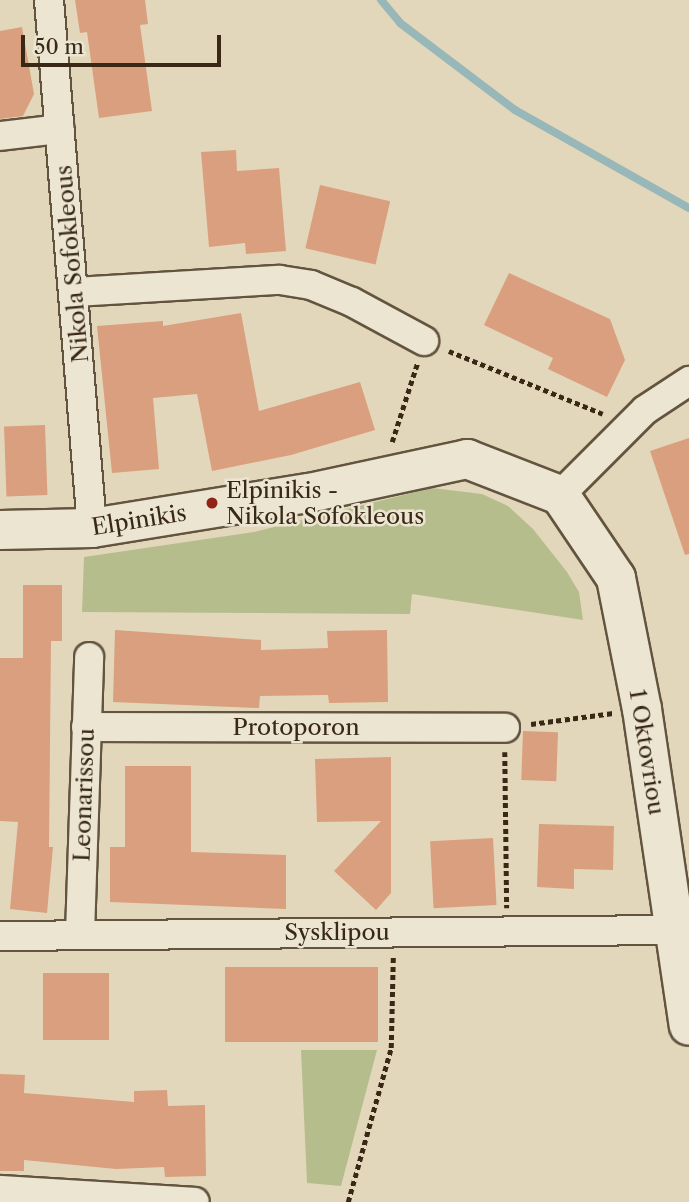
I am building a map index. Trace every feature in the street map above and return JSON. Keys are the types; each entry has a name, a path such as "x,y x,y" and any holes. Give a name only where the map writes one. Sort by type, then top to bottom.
{"street":[{"name":"Nikola Sofokleous","path":"49,0 75,292 92,528"},
{"path":"0,136 60,129"},
{"path":"75,292 280,280 311,285 352,302 424,341"},
{"path":"560,495 629,426 689,382"},
{"name":"Elpinikis","path":"0,530 92,528 381,478 467,459 560,495"},
{"name":"1 Oktovriou","path":"560,495 616,578 642,709 689,1026"},
{"name":"Leonarissou","path":"80,934 89,657"},
{"name":"Protoporon","path":"86,727 505,727"},
{"name":"Sysklipou","path":"0,936 674,930"},
{"path":"0,1190 195,1202"}],"path":[{"path":"381,478 424,341 629,426"},
{"path":"507,931 505,727 642,709"},
{"path":"348,1202 391,1048 394,932"}],"green space":[{"path":"432,488 482,494 508,506 533,529 567,572 579,592 583,620 412,594 410,614 82,612 84,557 254,532"},
{"path":"301,1050 377,1050 341,1186 307,1183"}],"building":[{"path":"75,0 145,0 148,24 140,25 152,111 99,118 87,32 80,33"},
{"path":"22,27 34,94 23,116 0,119 0,31"},
{"path":"236,150 237,171 279,168 286,251 246,254 245,243 209,247 201,152"},
{"path":"320,185 390,201 376,265 305,248"},
{"path":"509,273 610,319 625,360 607,397 548,369 553,358 484,325"},
{"path":"241,313 259,411 360,382 375,430 291,455 212,471 197,394 153,398 159,469 112,473 97,326 163,321 163,326"},
{"path":"45,425 47,495 6,496 4,426"},
{"path":"689,438 689,554 685,555 650,451"},
{"path":"23,585 62,585 62,641 51,641 49,847 53,847 47,913 10,909 18,822 0,821 0,658 23,658"},
{"path":"115,630 261,640 261,650 328,648 327,631 387,630 388,702 329,703 328,695 260,696 259,708 113,702"},
{"path":"523,731 558,732 556,781 521,780"},
{"path":"391,757 391,893 376,910 334,871 381,821 317,822 315,759"},
{"path":"125,766 191,766 191,852 286,855 286,909 110,902 110,847 125,847"},
{"path":"539,824 614,826 613,870 574,869 574,889 537,887"},
{"path":"493,838 497,905 434,908 430,841"},
{"path":"225,967 378,967 378,1042 225,1042"},
{"path":"43,973 109,973 109,1040 43,1040"},
{"path":"0,1074 25,1075 24,1093 134,1102 134,1091 167,1090 168,1106 205,1105 206,1176 165,1177 164,1167 116,1169 24,1160 24,1171 0,1171"}],"waterway":[{"path":"381,0 400,23 515,110 689,208"}],"place":[{"name":"Elpinikis - Nikola Sofokleous","path":"212,503"}]}
